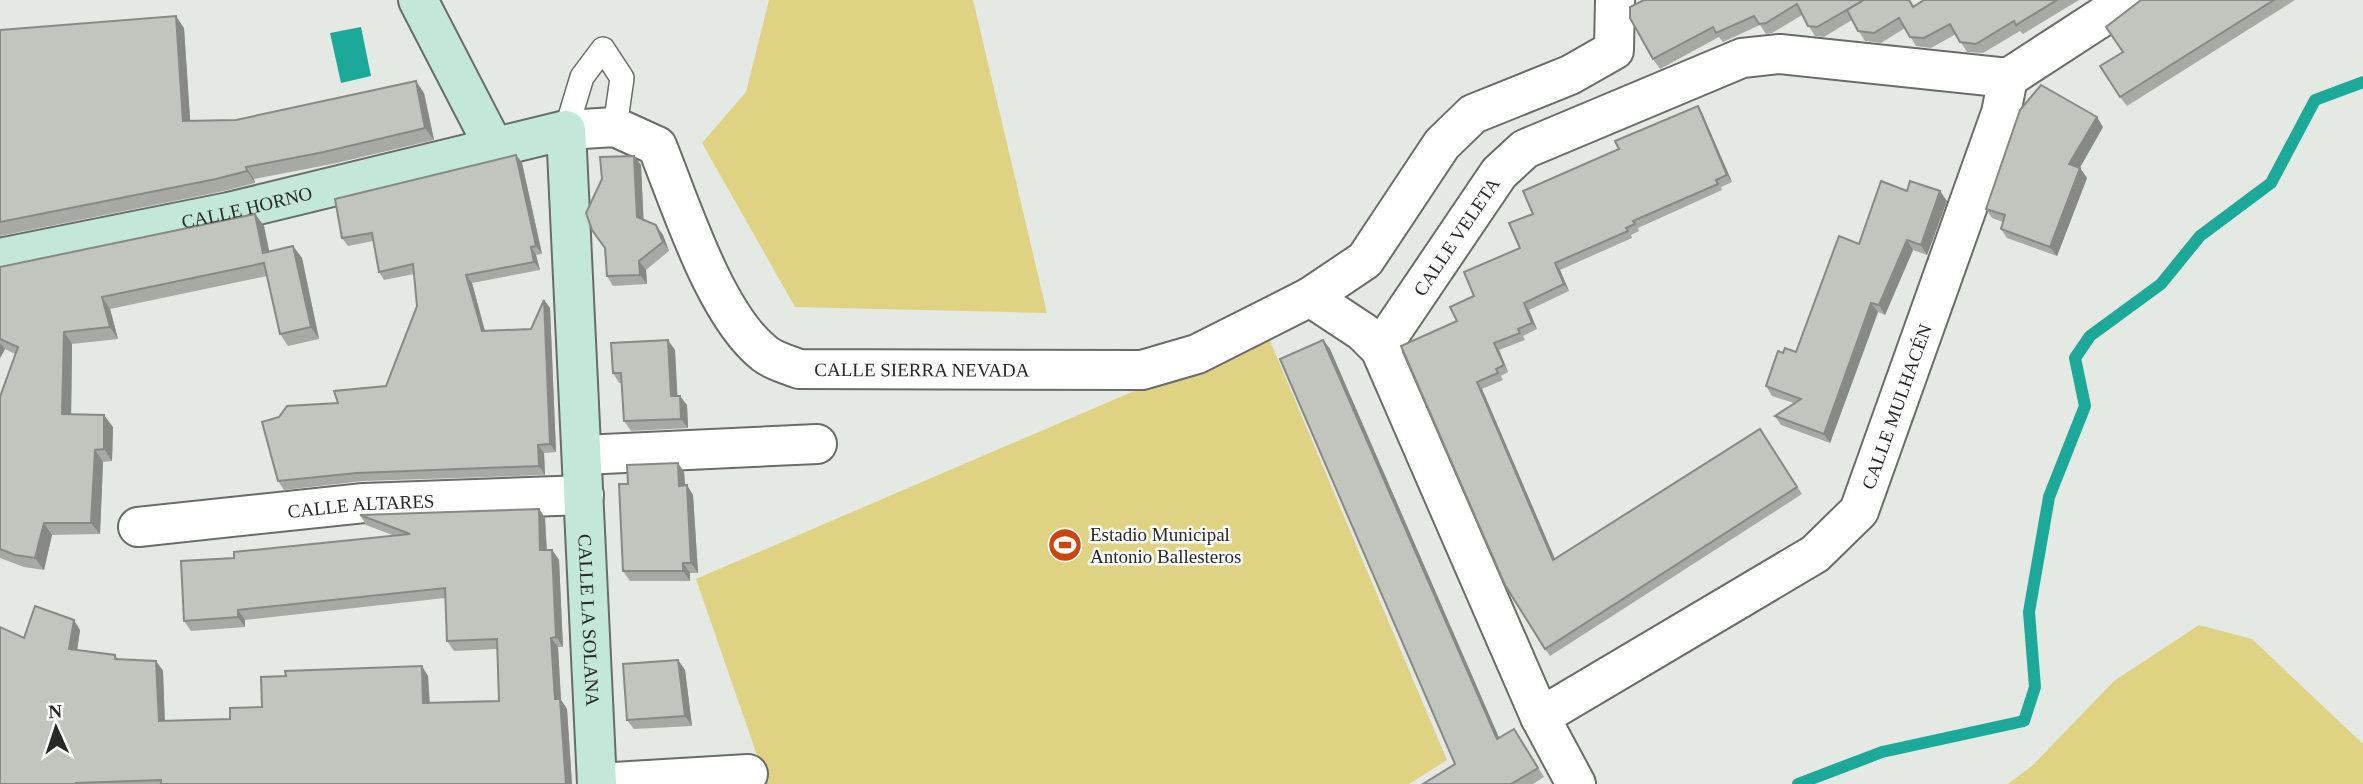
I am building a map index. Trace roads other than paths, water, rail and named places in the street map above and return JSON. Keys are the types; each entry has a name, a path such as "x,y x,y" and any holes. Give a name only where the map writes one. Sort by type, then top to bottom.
{"street":[{"path":"418,0 493,145"},
{"name":"CALLE SIERRA NEVADA","path":"566,130 615,127 657,146 704,260 733,318 765,355 799,369 1142,370 1197,354 1310,297 1365,260 1443,144 1473,114 1570,75 1614,50 1615,0"},
{"path":"2008,78 2128,0"},
{"name":"CALLE VELETA","path":"1380,349 1499,173 1525,149 1742,58 1780,54 2008,78"},
{"name":"CALLE MULHACÉN","path":"1540,717 1815,554 1859,511 2001,113 2008,78"},
{"name":"CALLE HORNO","path":"0,258 229,212 493,145 566,130"},
{"name":"CALLE LA SOLANA","path":"566,130 584,495 590,784"},
{"path":"1310,297 1363,332 1380,349 1540,717 1576,784"},
{"path":"582,455 817,444"},
{"name":"CALLE ALTARES","path":"138,527 364,503 584,495"},
{"path":"590,784 748,774"}],"lane":[{"path":"566,130 582,77 603,49 622,78 615,127"}],"water":[{"path":"361,27 371,76 341,83 330,33"}],"waterway":[{"path":"1798,784 1882,752 2024,721 2035,687 2029,612 2049,497 2085,406 2075,358 2090,336 2161,284 2200,236 2271,183 2315,100 2363,82"}],"place":[{"name":"Estadio Municipal Antonio Ballesteros","path":"1065,545"}]}
